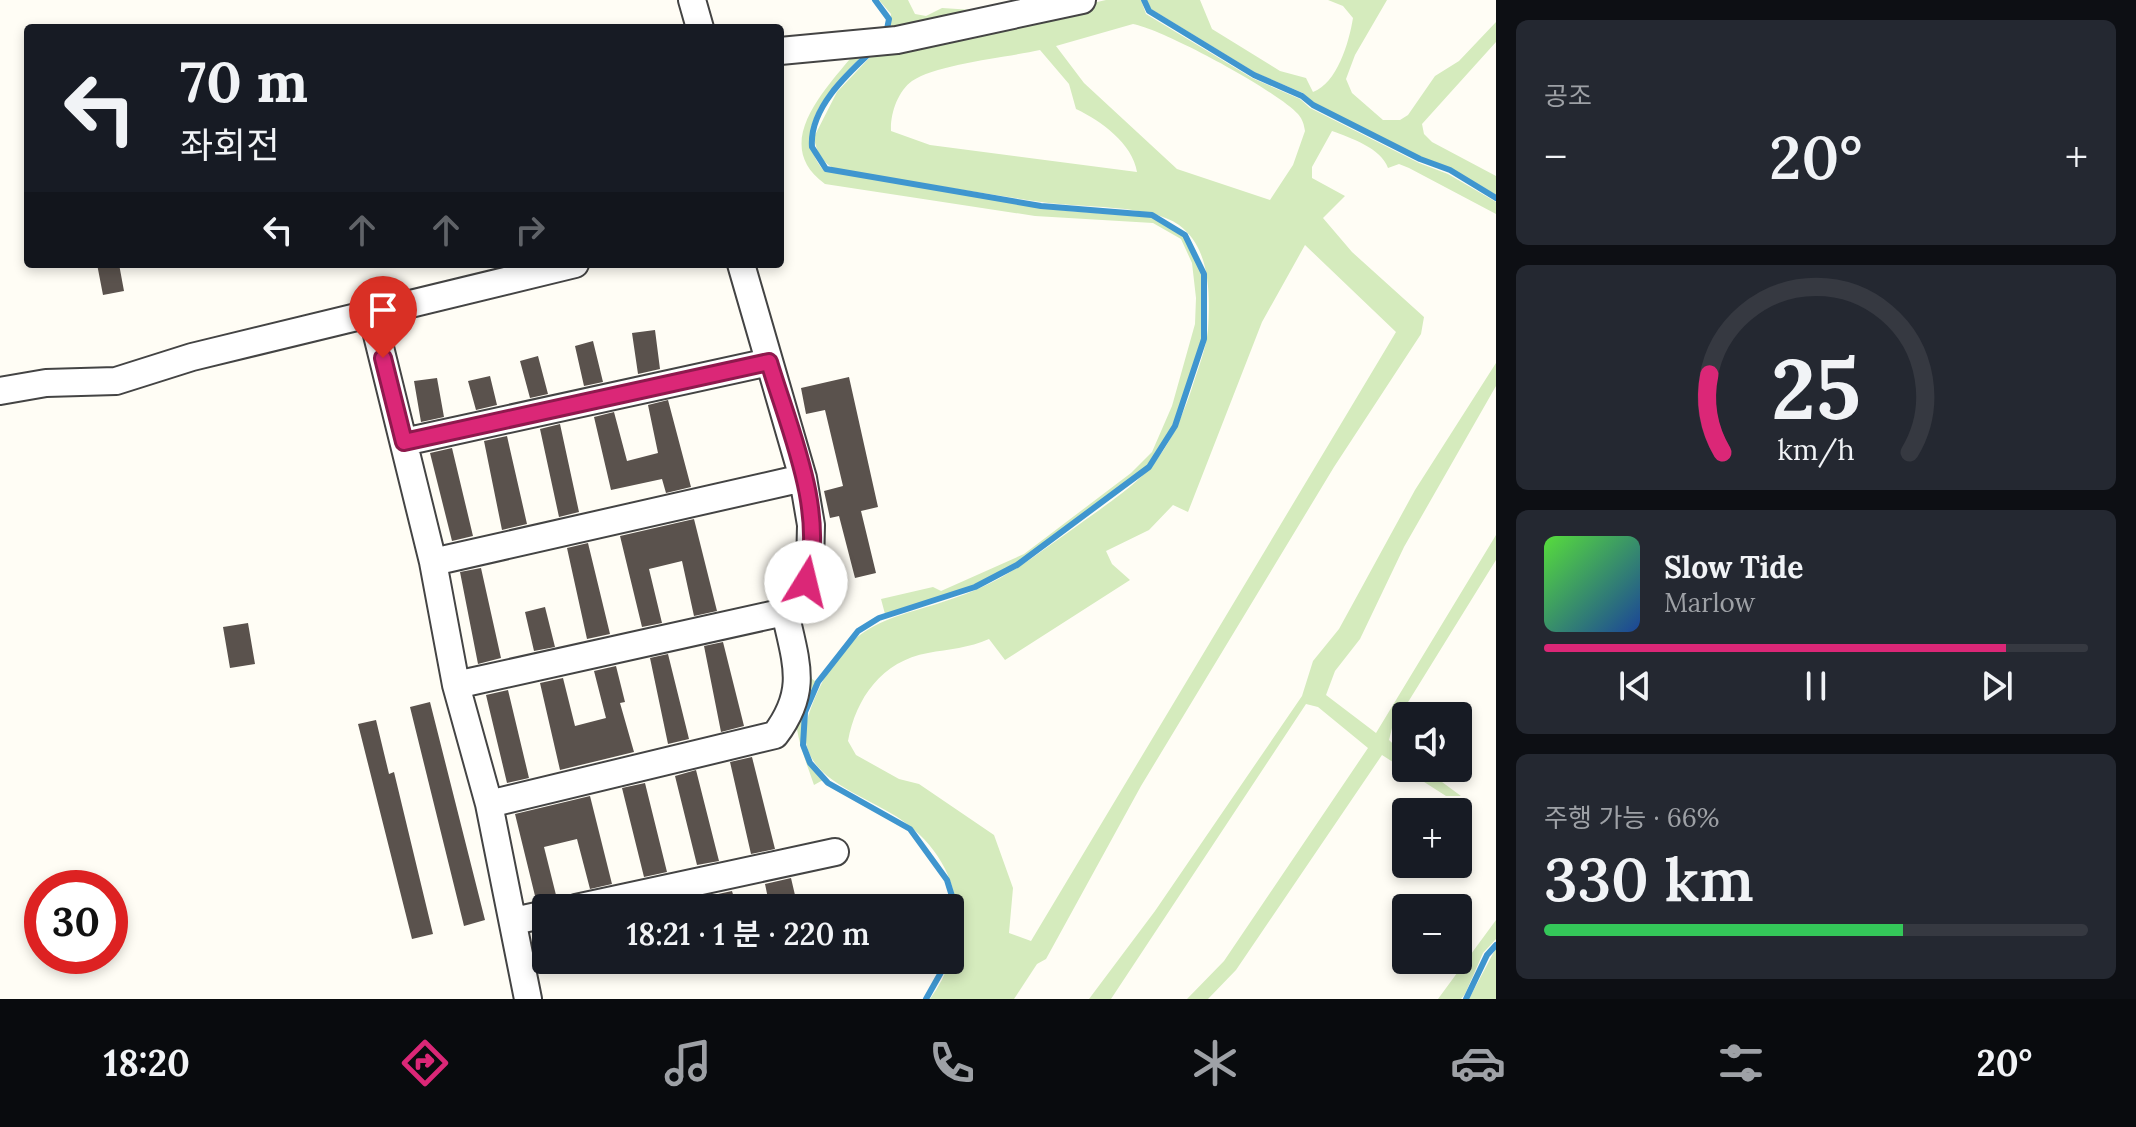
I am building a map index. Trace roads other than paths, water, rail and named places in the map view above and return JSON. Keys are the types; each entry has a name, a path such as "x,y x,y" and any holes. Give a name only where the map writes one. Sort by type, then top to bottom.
{"street":[{"path":"692,0 699,24"},
{"path":"784,51 897,40 1082,0"},
{"path":"0,391 46,383 116,381 192,357 378,315 445,293 557,268"},
{"path":"489,804 775,735 791,711 799,682 787,621 789,611 803,593 813,550 803,478 742,268"},
{"path":"378,315 376,331 433,562 456,685 489,804 528,999"},
{"path":"404,442 769,362"},
{"path":"433,562 803,478"},
{"path":"456,685 789,611"},
{"path":"641,894 835,852"},
{"path":"514,921 532,917"}],"waterway":[{"path":"875,0 889,19 886,34"},
{"path":"1144,0 1149,11 1254,75 1302,96 1313,105 1420,159 1450,170 1496,198"},
{"path":"872,51 831,94 816,119 812,147 826,169 1041,206 1152,215 1185,235 1204,274 1204,339 1175,426 1149,467 1017,565 975,587 879,618 858,631 818,682 805,712 803,745 810,763 828,783 910,829 947,880 951,894"},
{"path":"1466,999 1487,955 1496,945"},
{"path":"926,999 940,974"}]}
